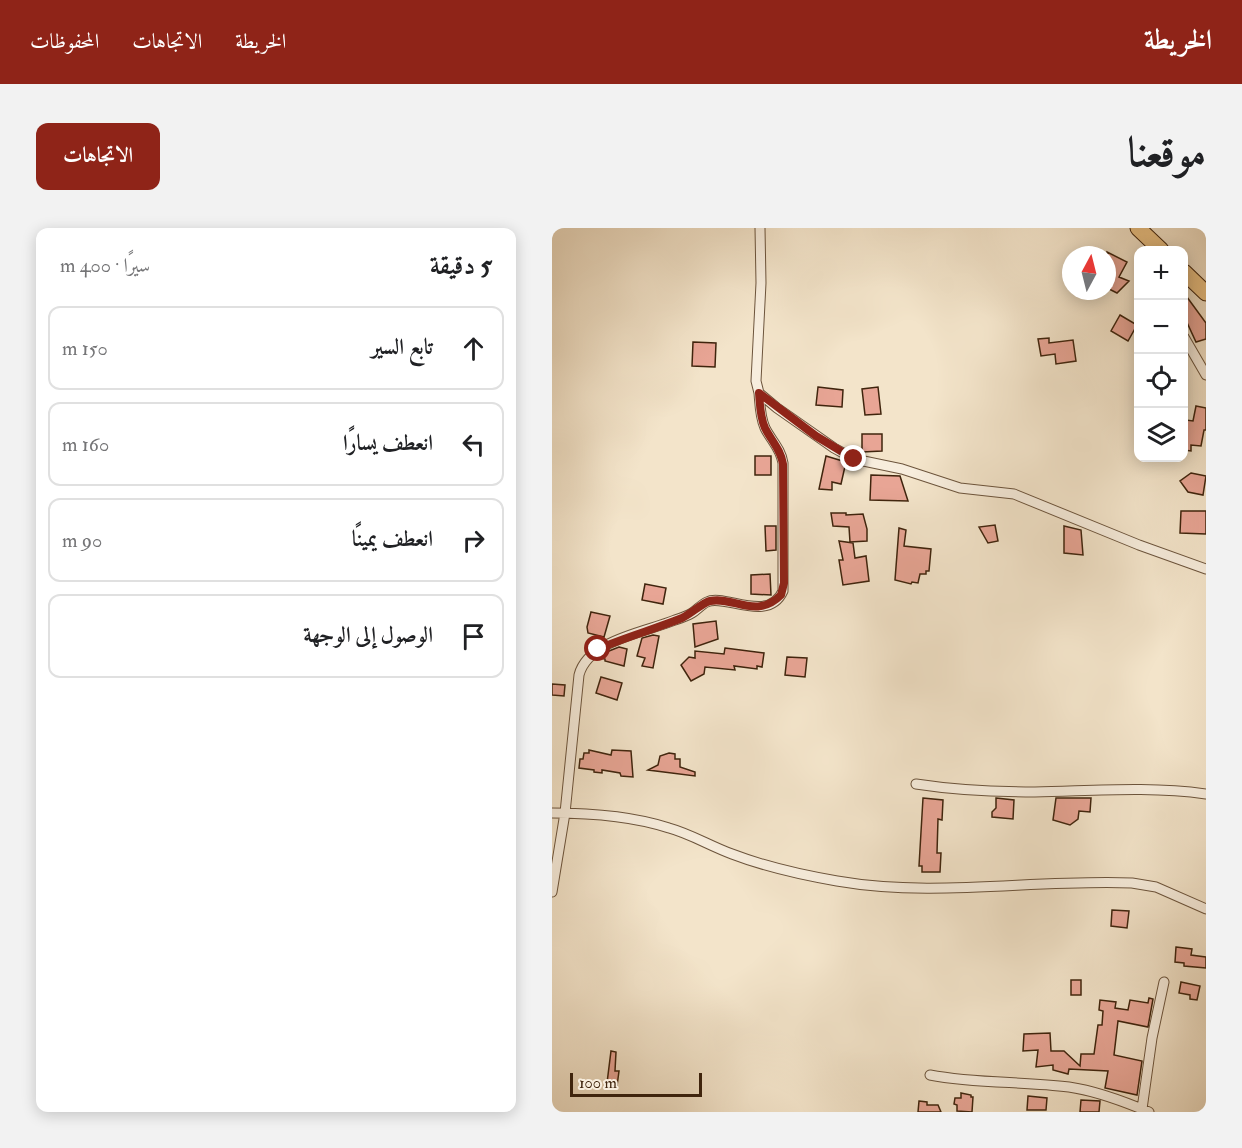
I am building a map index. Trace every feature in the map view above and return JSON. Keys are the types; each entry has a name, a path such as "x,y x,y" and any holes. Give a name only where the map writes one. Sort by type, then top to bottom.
{"main road":[{"path":"1138,228 1157,246"},
{"path":"1188,278 1206,293"}],"street":[{"path":"552,892 565,813 579,675 583,665 593,654 608,645 693,613 707,602 765,606 781,595 784,583 783,464 780,452 764,427 755,374 761,284 760,228"},
{"path":"1188,344 1206,375"},
{"path":"759,393 816,436 854,459 902,469 960,488 1014,494 1139,545 1206,569"},
{"path":"915,784 999,791 1140,789 1206,794"},
{"path":"552,813 631,819 666,827 747,859 837,881 883,887 930,889 1132,883 1156,887 1206,909"},
{"path":"930,1075 962,1081 1071,1087 1145,1110 1149,1057 1164,982"}],"building":[{"path":"1116,256 1127,262 1119,277 1129,281 1117,293"},
{"path":"1188,298 1206,323 1206,339 1196,342 1188,325"},
{"path":"1120,315 1134,323 1134,330 1128,341 1111,331"},
{"path":"1049,338 1049,343 1073,340 1076,361 1056,364 1055,354 1041,356 1038,339"},
{"path":"693,342 716,343 715,367 692,366"},
{"path":"818,387 843,390 842,407 816,405"},
{"path":"878,387 881,414 865,415 862,389"},
{"path":"1196,406 1206,408 1206,430 1204,430 1201,446 1191,445 1191,451 1188,451 1188,420 1193,421"},
{"path":"862,434 882,434 882,451 862,452"},
{"path":"755,456 771,456 771,475 755,475"},
{"path":"826,456 846,462 841,484 832,482 832,490 819,489"},
{"path":"1191,473 1206,476 1203,495 1188,492 1180,481"},
{"path":"871,475 900,476 908,501 870,500"},
{"path":"1181,511 1206,511 1206,534 1180,533"},
{"path":"831,513 863,514 867,541 850,542 849,527 833,526"},
{"path":"995,525 998,541 988,543 979,527"},
{"path":"765,526 776,526 776,550 766,551"},
{"path":"1064,526 1081,530 1083,555 1064,553"},
{"path":"899,528 906,530 904,546 931,549 929,571 926,571 926,574 920,574 918,583 912,582 911,584 895,580"},
{"path":"839,541 853,543 855,558 866,556 869,581 843,585 839,560 843,560"},
{"path":"770,574 771,595 751,594 751,575"},
{"path":"645,584 666,588 663,604 642,600"},
{"path":"591,612 610,616 604,637 588,633 587,627"},
{"path":"716,621 718,639 695,647 693,624"},
{"path":"659,636 653,668 642,666 645,658 637,656 642,638"},
{"path":"619,647 627,649 624,666 601,658 609,651"},
{"path":"725,648 764,653 762,667 757,666 757,669 734,666 735,670 705,667 704,674 691,681 681,665 689,657 695,658 695,651 724,654"},
{"path":"787,657 807,658 805,677 785,675"},
{"path":"601,677 622,683 617,700 596,693"},
{"path":"552,684 565,685 564,696 552,695"},
{"path":"589,750 611,755 612,750 631,751 633,777 602,770 602,773 579,768 580,759 583,759 584,753 589,753"},
{"path":"675,754 675,759 680,759 680,767 695,772 695,776 648,770 658,765 660,756"},
{"path":"923,798 943,800 942,820 938,819 937,853 941,853 940,872 922,872 922,866 919,866"},
{"path":"996,798 1014,800 1013,819 992,817 992,812 996,808"},
{"path":"1056,798 1091,798 1090,812 1079,811 1078,819 1070,825 1053,820"},
{"path":"1112,910 1129,911 1127,928 1111,926"},
{"path":"1176,947 1192,949 1191,955 1206,957 1206,968 1184,966 1184,963 1175,962"},
{"path":"1071,980 1081,980 1081,995 1071,995"},
{"path":"1181,982 1200,986 1197,1000 1190,999 1190,995 1179,993"},
{"path":"1149,998 1153,999 1148,1027 1118,1021 1114,1055 1142,1061 1137,1095 1105,1088 1108,1071 1069,1069 1068,1074 1053,1070 1053,1065 1036,1067 1038,1050 1023,1051 1024,1034 1050,1033 1051,1051 1064,1051 1080,1066 1081,1054 1094,1054 1098,1025 1102,1025 1103,1011 1099,1010 1100,1000 1116,1002 1115,1008 1128,1010 1130,1000 1148,1003"},
{"path":"611,1051 616,1052 615,1071 619,1071 617,1086 607,1083"},
{"path":"961,1093 973,1097 972,1112 957,1111 957,1105 954,1104 955,1098 961,1098"},
{"path":"1028,1096 1047,1098 1046,1110 1027,1110"},
{"path":"1081,1100 1100,1101 1099,1112 1080,1112"},
{"path":"919,1101 927,1102 927,1105 938,1105 941,1112 918,1112"}],"route":[{"path":"598,649 675,621 693,613 707,602 765,606 781,595 784,583 783,464 780,452 764,427 759,393 816,436 854,459"}]}
